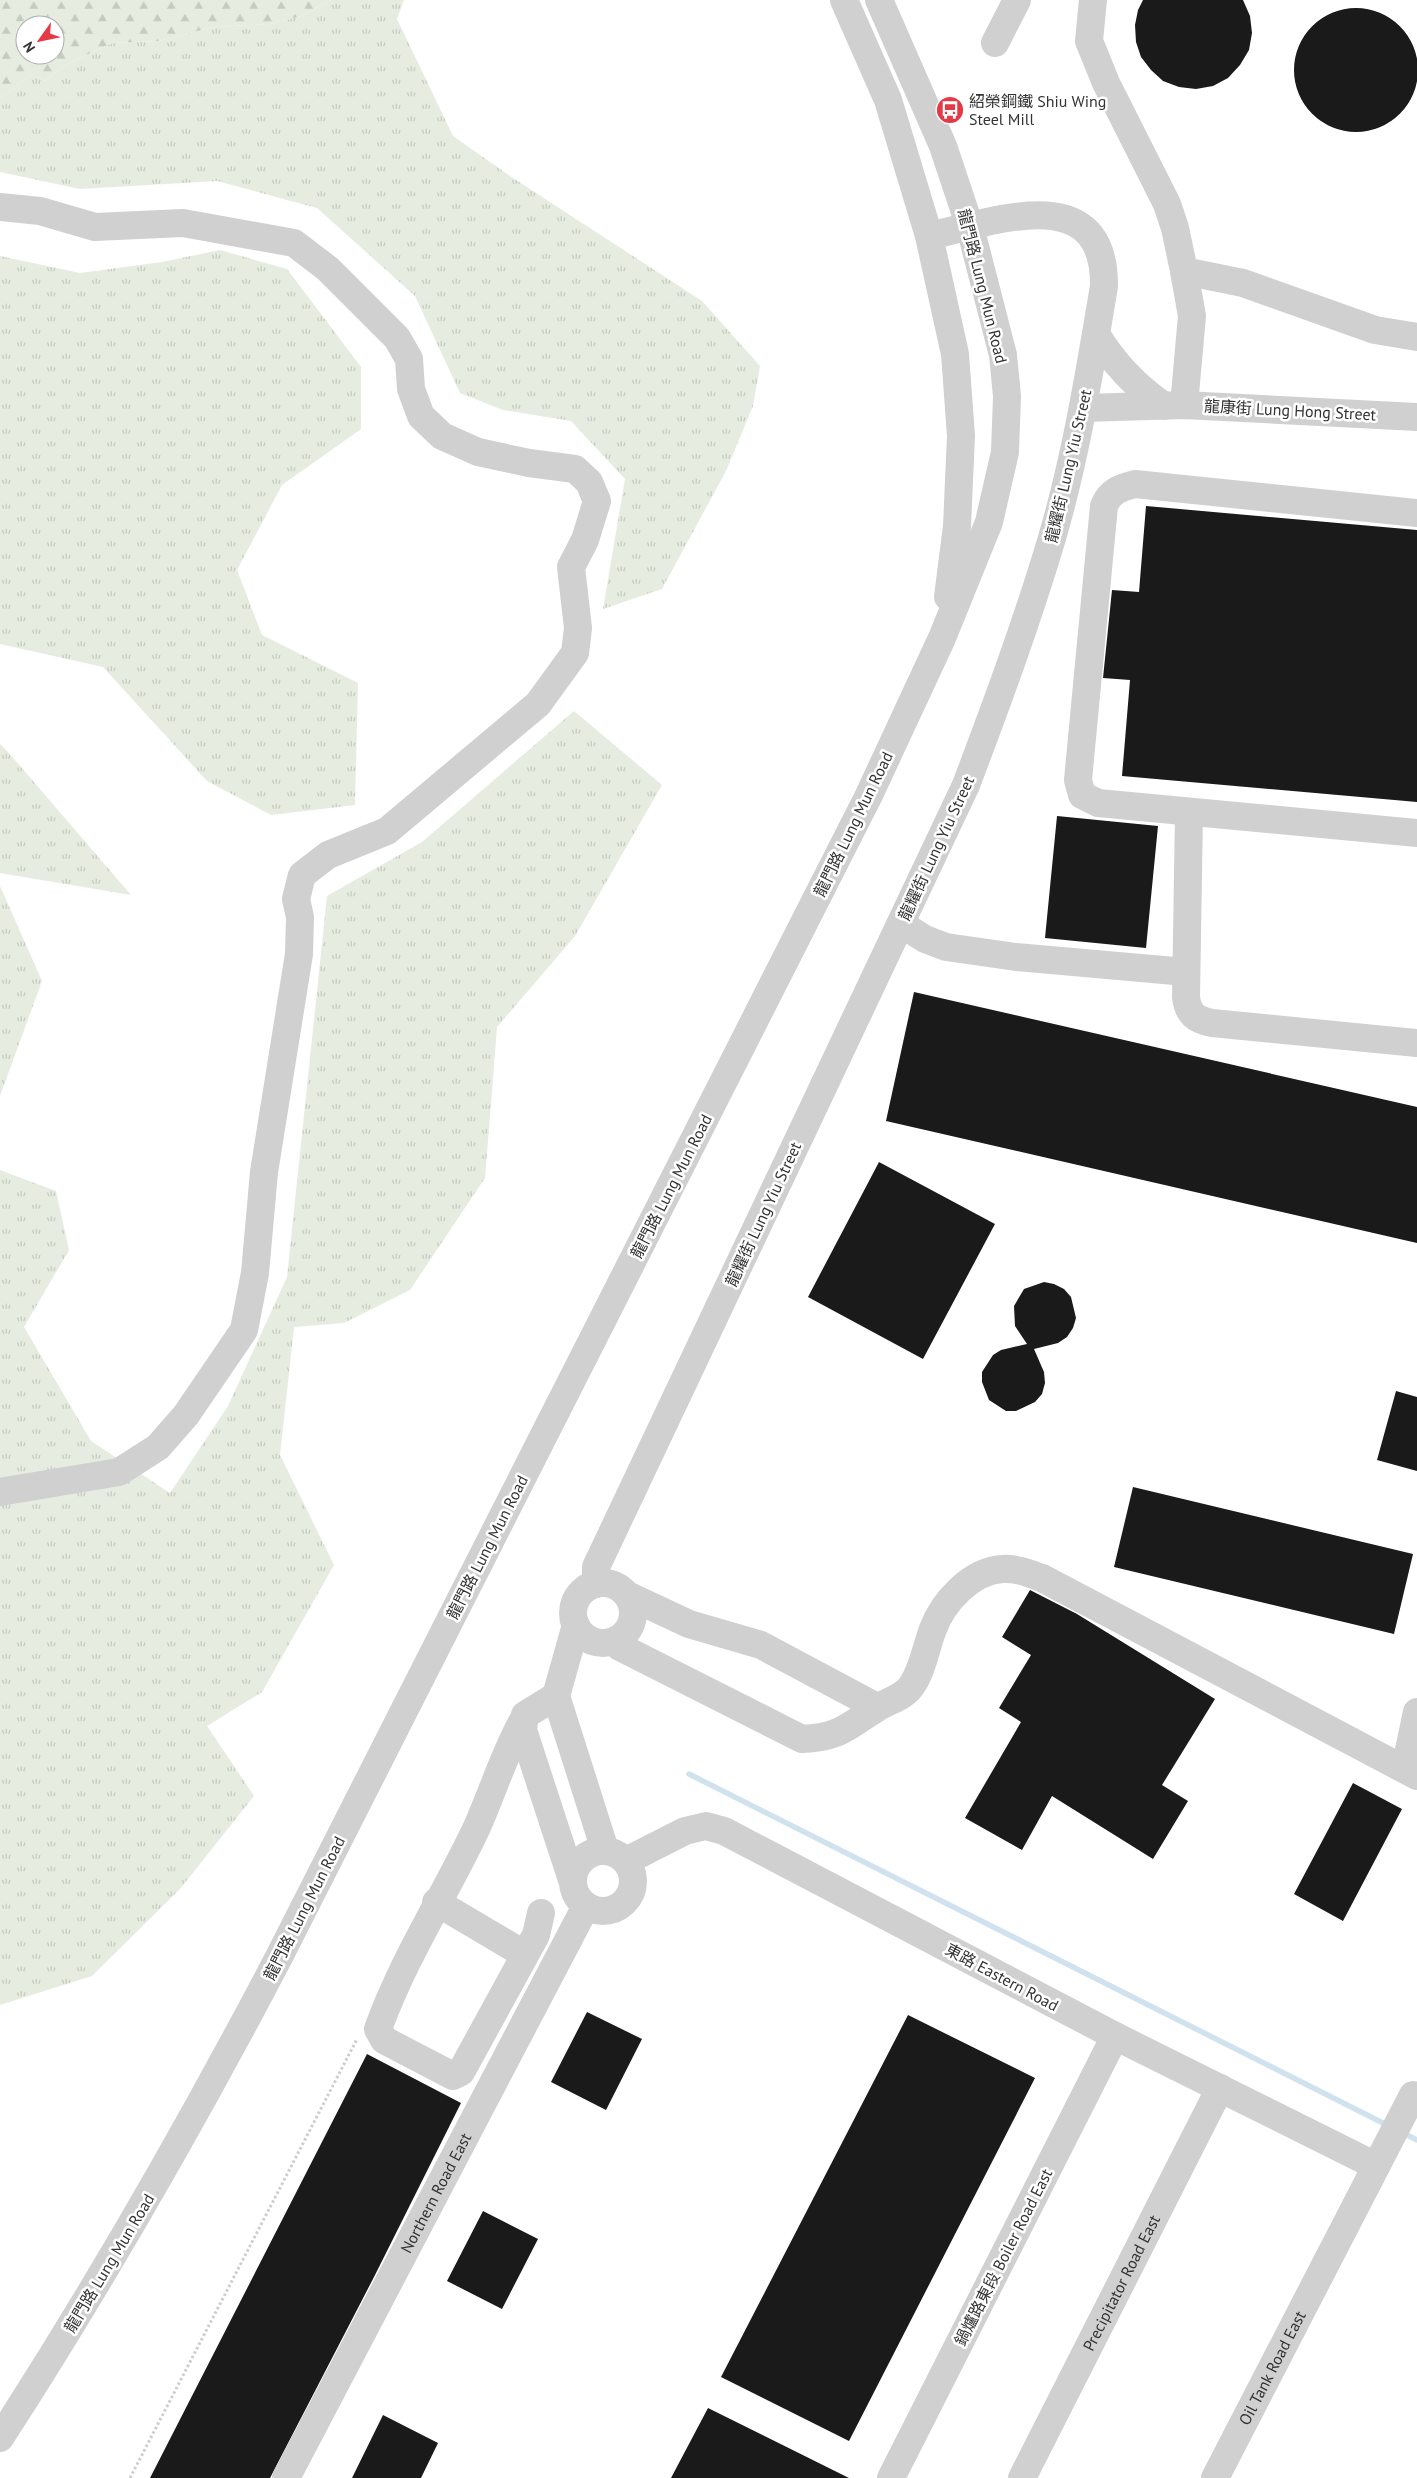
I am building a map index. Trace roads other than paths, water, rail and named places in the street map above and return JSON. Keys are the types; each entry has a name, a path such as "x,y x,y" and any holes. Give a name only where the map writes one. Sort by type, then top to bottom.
{"street":[{"name":"龍門路 Lung Mun Road","path":"844,0 888,100 929,236 955,354 961,436 958,526 942,638"},
{"name":"龍門路 Lung Mun Road","path":"0,2438 92,2292 143,2206 217,2076 270,1974 869,795 942,638 989,522 1006,452 1007,396 1004,356 970,227 943,146 879,0"},
{"path":"995,43 1017,0"},
{"path":"1093,0 1089,41 1106,83 1167,204 1175,228 1184,272 1192,316 1174,405 1143,392 1109,356 1096,334"},
{"path":"0,207 40,211 95,227 183,223 294,243 328,269 397,338 409,359 411,389 421,416 442,436 478,452 575,469 589,482 597,501 585,540 571,567 578,628 575,653 538,704 387,831 328,855 302,875 296,899 300,917 299,954 264,1172 255,1273 244,1330 186,1415 158,1447 119,1472 0,1492"},
{"name":"龍耀街 Lung Yiu Street","path":"596,1584 596,1567 966,785 1014,662 1053,536 1083,408 1104,286 1104,266 1098,247 1087,231 1070,220 1051,214 1032,214 929,236"},
{"path":"1184,272 1211,275 1243,283 1375,330 1417,338"},
{"name":"龍康街 Lung Hong Street","path":"1083,408 1174,405 1417,417"},
{"path":"1417,513 1135,484 1112,493 1104,506 1078,780 1080,790 1086,798 1098,803 1417,833"},
{"path":"1189,812 1186,972 1187,1007 1193,1016 1200,1021 1417,1043"},
{"path":"901,924 925,939 946,947 1016,957 1186,972"},
{"path":"614,1641 620,1647 802,1739 824,1738 850,1727 877,1707 911,1688 917,1676 933,1627 945,1606 963,1587 984,1574 1000,1569 1020,1570 1042,1578 1411,1772 1417,1712"},
{"path":"627,1595 633,1613 632,1623 627,1632 614,1641 602,1644 583,1636 576,1625 573,1608 577,1599 582,1591 596,1584 610,1584 627,1595 689,1624 761,1645 877,1707"},
{"path":"522,1722 574,1890 586,1906 595,1910 614,1909 628,1898 634,1879 616,1856 556,1696 576,1625"},
{"path":"542,1913 536,1935 461,2072 453,2076 384,2040 378,2028 396,1982 476,1827 505,1754 525,1715 556,1696"},
{"name":"東路 Eastern Road","path":"616,1856 685,1830 706,1826 724,1831 1115,2036 1220,2088 1381,2156"},
{"path":"572,1880 579,1861 586,1855 616,1856"},
{"path":"436,1902 524,1954"},
{"name":"Northern Road East","path":"286,2478 586,1906"},
{"name":"鍋爐路東段 Boiler Road East","path":"891,2478 1115,2036"},
{"name":"Precipitator Road East","path":"1022,2478 1220,2088"},
{"path":"1381,2156 1411,2102"},
{"name":"Oil Tank Road East","path":"1215,2478 1381,2156"}],"waterway":[{"path":"689,1774 1389,2126"},
{"path":"1401,2132 1417,2140"}],"place":[{"name":"紹榮鋼鐵 Shiu Wing Steel Mill","path":"950,110"}]}
